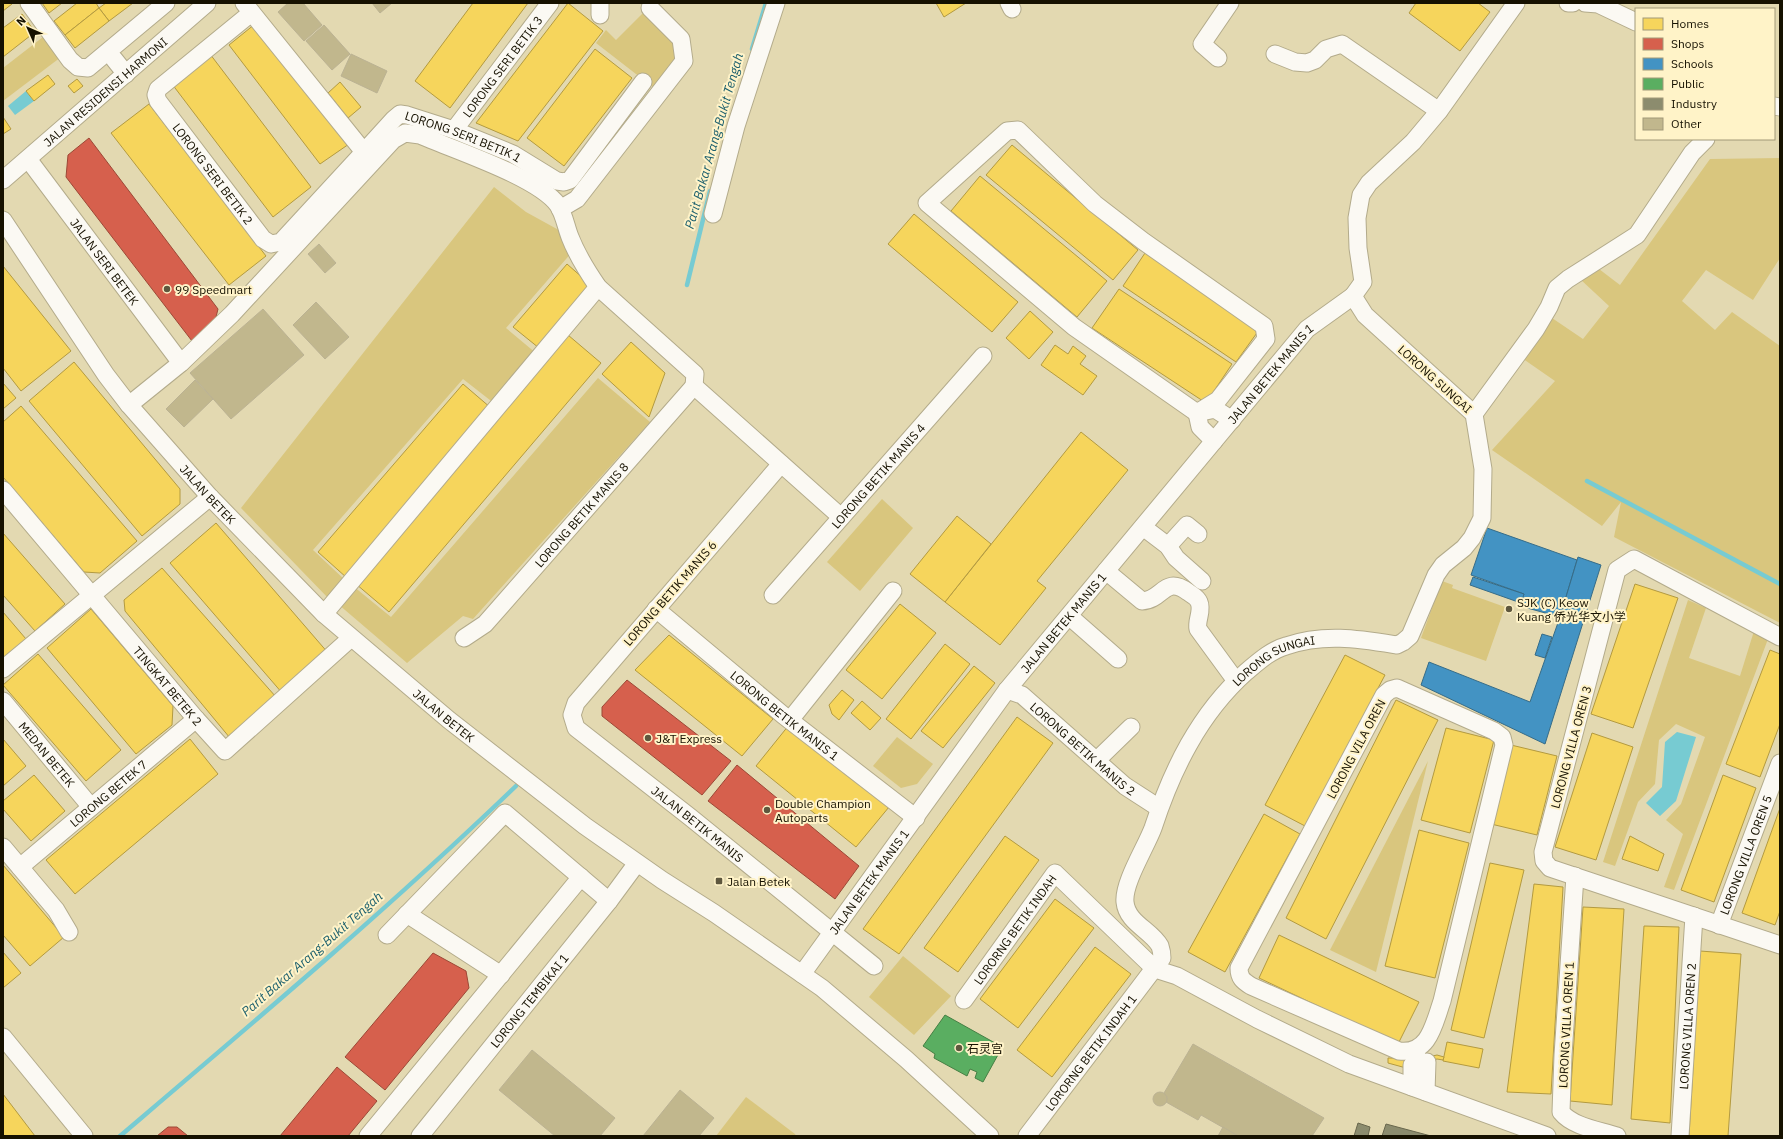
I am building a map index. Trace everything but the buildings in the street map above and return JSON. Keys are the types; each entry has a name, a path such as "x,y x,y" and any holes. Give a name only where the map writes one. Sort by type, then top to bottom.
{"street":[{"path":"29,3 70,60 78,67 88,68 116,52 162,4"},
{"name":"JALAN RESIDENSI HARMONI","path":"3,180 207,3"},
{"name":"LORONG SERI BETIK 3","path":"454,130 550,3"},
{"path":"713,214 736,126 776,3"},
{"path":"1218,58 1202,44 1230,3"},
{"path":"1568,3 1573,3"},
{"path":"1585,3 1598,4 1635,22"},
{"path":"1353,296 1363,282 1358,248 1357,218 1361,195 1369,183 1413,142 1439,111 1511,5"},
{"path":"248,8 364,152"},
{"name":"LORONG SERI BETIK 2","path":"248,8 158,89 156,95 158,101 263,239 271,244 281,242 364,152"},
{"path":"560,209 577,199 684,62 681,39 650,8"},
{"path":"1275,54 1295,62 1307,63 1315,60 1326,49 1342,44 1439,111"},
{"path":"116,52 130,70"},
{"name":"LORONG SERI BETIK 1","path":"364,152 400,114 454,130 513,154 557,181 564,182 570,180 643,82"},
{"path":"1197,413 1218,400 1266,339 1264,326 1143,241 1095,204 1018,130 1007,131 927,204 1074,327 1197,413 1200,427 1214,441"},
{"path":"129,405 182,363 232,314 393,140 405,133 420,135 512,173 552,198 560,209 578,255 587,272 598,287 695,374 694,386 841,517"},
{"path":"1474,414 1536,329 1549,307 1556,288 1637,235 1692,153 1705,140"},
{"name":"JALAN SERI BETEK","path":"28,159 182,363"},
{"name":"JALAN BETEK","path":"3,220 102,369 129,405 210,496 324,614 498,759 585,826 637,863 714,913 802,974 863,1021 990,1136"},
{"path":"324,614 598,287"},
{"name":"LORONG SUNGAI","path":"1155,969 1162,958 1160,947 1134,921 1128,912 1125,902 1126,889 1184,752 1205,718 1236,681 1260,660 1286,646 1328,638 1348,638 1397,645 1403,642 1410,636 1436,575 1444,565 1464,548 1472,538 1482,518 1483,469 1474,414 1365,315 1353,296"},
{"name":"JALAN BETEK MANIS 1","path":"802,974 1007,690 1307,330 1353,296"},
{"name":"LORONG BETIK MANIS 4","path":"773,595 983,356"},
{"name":"LORONG BETIK MANIS 8","path":"464,638 485,624 694,386"},
{"path":"1197,413 1215,409 1232,420"},
{"name":"LORONG BETIK MANIS 6","path":"576,728 572,715 576,703 781,464"},
{"path":"3,669 210,496"},
{"name":"TINGKAT BETEK 2","path":"5,497 225,751 351,638"},
{"path":"1168,546 1187,525 1198,534"},
{"path":"1143,527 1168,546 1176,558 1202,582"},
{"name":"LORONG VILLA OREN 3","path":"1780,637 1634,559 1617,570 1543,852 1544,861 1550,868 1780,945"},
{"path":"1106,571 1142,601 1147,601 1170,585 1176,585 1196,597 1200,607 1196,622 1198,629 1236,681"},
{"path":"790,720 893,591"},
{"name":"LORONG BETIK MANIS 1","path":"656,609 790,720 916,818"},
{"path":"1069,616 1118,659"},
{"name":"LORONG VILA OREN","path":"1397,688 1494,731 1502,737 1504,745 1442,1001 1420,1058 1399,1051 1251,986 1242,980 1239,975 1239,968 1384,695 1390,690 1397,688"},
{"name":"LORONG BETIK MANIS 2","path":"1007,690 1022,695 1125,786 1159,808"},
{"name":"MEDAN BETEK","path":"3,702 90,807"},
{"name":"LORONG BETEK 7","path":"20,867 196,719"},
{"path":"1097,760 1131,727"},
{"name":"JALAN BETIK MANIS","path":"576,728 690,817 874,966"},
{"name":"LORONG VILLA OREN 5","path":"1719,925 1780,763"},
{"path":"387,935 505,813 608,901"},
{"path":"3,847 56,910 70,932"},
{"name":"LORONG TEMBIKAI 1","path":"420,1136 637,863"},
{"name":"LORORNG BETIK INDAH","path":"964,1000 1055,873 1155,969"},
{"name":"LORONG VILLA OREN 1","path":"1575,876 1563,1055 1561,1112 1566,1118 1577,1124 1617,1136"},
{"path":"368,1136 502,975 581,877"},
{"path":"407,914 502,975"},
{"name":"LORONG VILLA OREN 2","path":"1680,1136 1694,916"},
{"path":"1155,969 1177,976 1330,1056 1546,1136"},
{"name":"LORORNG BETIK INDAH 1","path":"1027,1136 1155,969"},
{"path":"3,1037 81,1133"},
{"path":"1419,1090 1412,1065 1420,1058"}],"shaded area":[{"path":"645,11 674,42 675,61 654,88 596,43 606,30 616,40"},
{"path":"43,37 61,57 3,101 3,68"},
{"path":"1780,158 1780,258 1753,300 1706,270 1682,301 1715,330 1732,312 1780,346 1780,623 1614,537 1621,502 1602,526 1492,450 1555,381 1522,358 1552,318 1583,339 1609,306 1580,279 1599,269 1620,285 1710,159"},
{"path":"494,187 526,212 566,234 573,251 506,328 537,354 495,404 463,379 313,550 346,581 329,599 241,508"},
{"path":"598,378 650,422 473,619 463,616 407,663 338,604 353,586 391,617"},
{"path":"882,499 913,528 860,591 827,562"},
{"path":"1442,581 1453,585 1452,588 1505,607 1486,661 1421,638"},
{"path":"1688,600 1706,608 1689,658 1740,676 1754,631 1768,639 1674,890 1664,887 1683,834 1666,820 1681,804 1705,737 1676,724 1659,740 1655,784 1638,802 1615,866 1603,862"},
{"path":"897,737 933,764 917,784 901,788 873,766"},
{"path":"1428,761 1376,972 1330,950"},
{"path":"903,956 951,996 914,1035 869,997"},
{"path":"746,1097 795,1134 796,1136 716,1136"}],"water":[{"path":"26,91 34,101 15,115 8,106"},
{"path":"1677,732 1696,737 1676,801 1660,816 1646,803 1662,787 1665,742"}],"waterway":[{"name":"Parit Bakar Arang-Bukit Tengah","path":"752,49 766,3"},
{"name":"Parit Bakar Arang-Bukit Tengah","path":"687,285 710,191"},
{"path":"1587,481 1780,584"},
{"name":"Parit Bakar Arang-Bukit Tengah","path":"120,1136 370,920 516,786"}],"place":[{"name":"99 Speedmart","path":"167,289"},
{"name":"SJK (C) Keow Kuang 侨光华文小学","path":"1509,609"},
{"name":"J&T Express","path":"648,738"},
{"name":"Double Champion Autoparts","path":"767,810"},
{"name":"Jalan Betek","path":"719,881"},
{"name":"石灵宫","path":"959,1048"}]}
